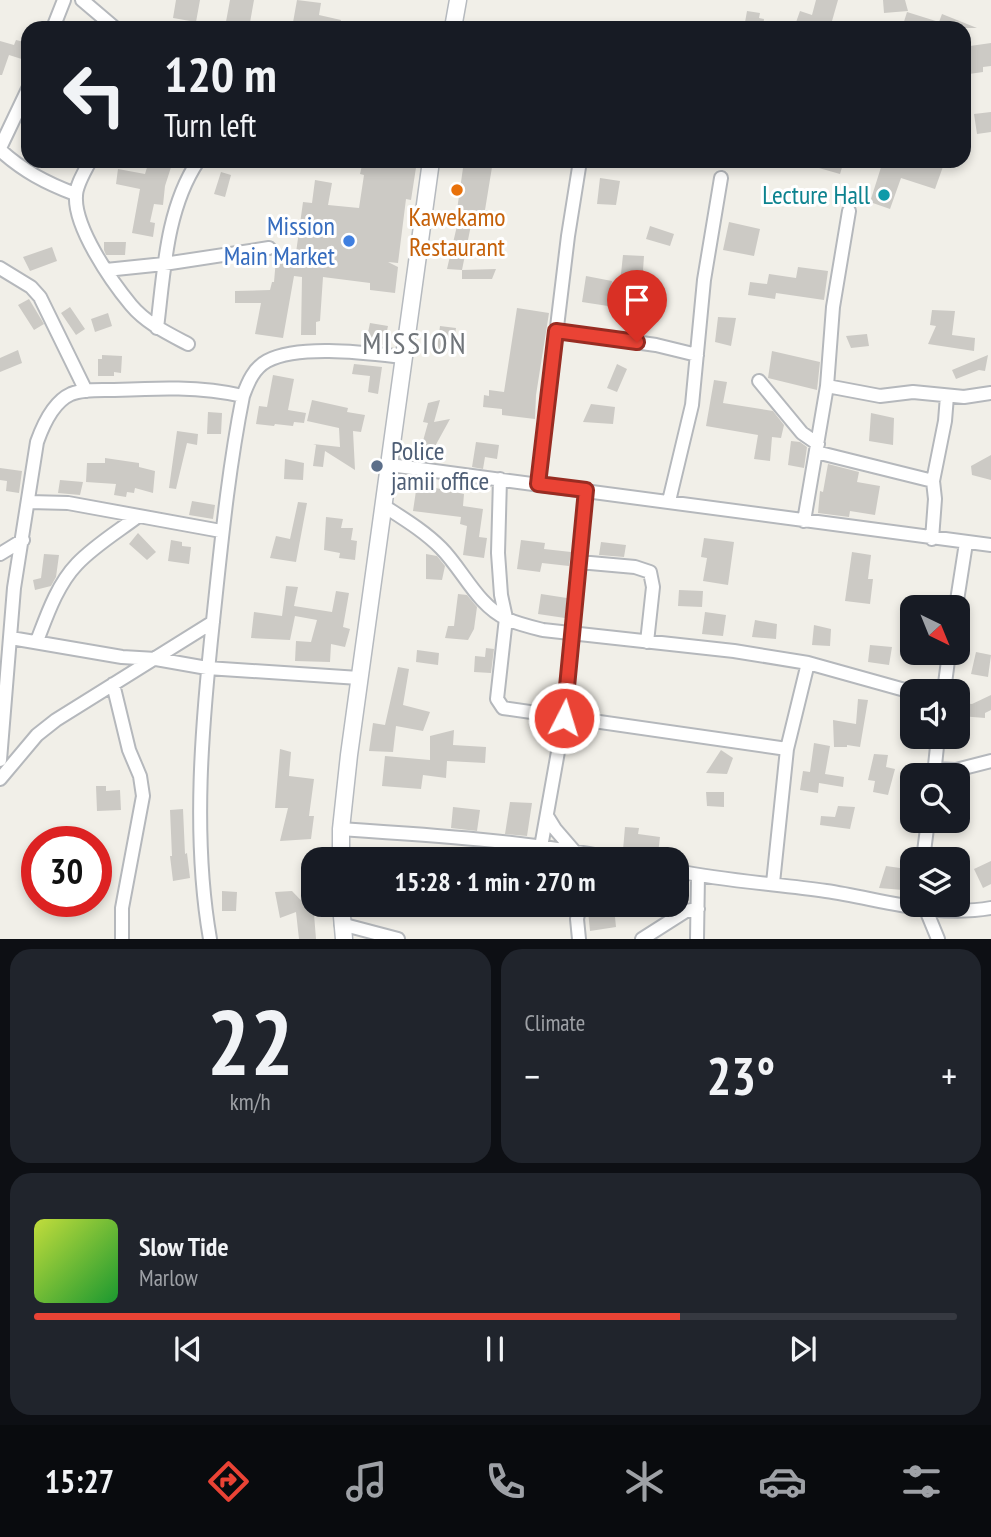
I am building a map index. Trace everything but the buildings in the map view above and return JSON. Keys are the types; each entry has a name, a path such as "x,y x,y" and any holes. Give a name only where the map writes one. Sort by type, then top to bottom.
{"main road":[{"path":"454,21 458,0"},
{"path":"341,847 359,678 430,168"}],"street":[{"path":"56,21 64,0"},
{"path":"82,0 107,21"},
{"path":"21,104 0,149 21,167"},
{"path":"22,168 47,183 75,194"},
{"path":"87,168 75,194 79,220 106,270 131,305 157,328 188,344"},
{"path":"157,328 164,264 176,208 194,168"},
{"path":"538,484 579,168"},
{"path":"669,501 692,405 704,280 721,178"},
{"path":"804,521 827,386 833,307 849,211"},
{"path":"106,270 269,248"},
{"path":"0,268 31,287 40,297 86,391"},
{"path":"556,331 643,343 697,355"},
{"path":"210,939 202,859 201,816 207,668 221,531 243,396 251,375 266,361 289,354 345,351 403,357"},
{"path":"759,381 817,448 933,481"},
{"path":"827,386 868,395 913,392 964,397 991,393"},
{"path":"0,760 4,683 15,588 37,442 53,409 69,395 86,391 191,388 221,390 243,396"},
{"path":"932,539 935,499 933,481 947,396"},
{"path":"390,466 991,545"},
{"path":"500,479 498,553 500,595 506,618 497,699 503,708 787,749"},
{"path":"341,830 424,834 541,847 564,718 586,490"},
{"path":"29,502 68,503 221,531"},
{"path":"384,506 439,546 479,596 506,618 543,630 734,650 808,663 900,689"},
{"path":"37,641 59,589 75,565 137,517"},
{"path":"0,554 23,540"},
{"path":"958,595 965,543"},
{"path":"579,562 635,567 650,572 653,587 647,642"},
{"path":"0,779 37,735 213,622"},
{"path":"11,638 207,668 359,678"},
{"path":"773,883 787,749 808,663"},
{"path":"113,684 129,750 140,776 143,796 122,908 122,939"},
{"path":"970,766 991,761"},
{"path":"547,816 555,830 571,847"},
{"path":"689,873 900,903"},
{"path":"696,939 698,875"},
{"path":"970,910 991,908"},
{"path":"642,939 686,911 698,909"},
{"path":"577,917 579,939"},
{"path":"928,917 938,939"},
{"path":"343,931 398,939"}],"place":[{"name":"Kawekamo Restaurant","path":"457,190"},
{"name":"Lecture Hall","path":"884,195"},
{"name":"Mission Main Market","path":"349,241"},
{"name":"Police jamii office","path":"377,466"}],"district":[{"name":"MISSION","path":"415,344"}],"route":[{"path":"564,718 586,490 538,484 556,331 637,342"}]}
